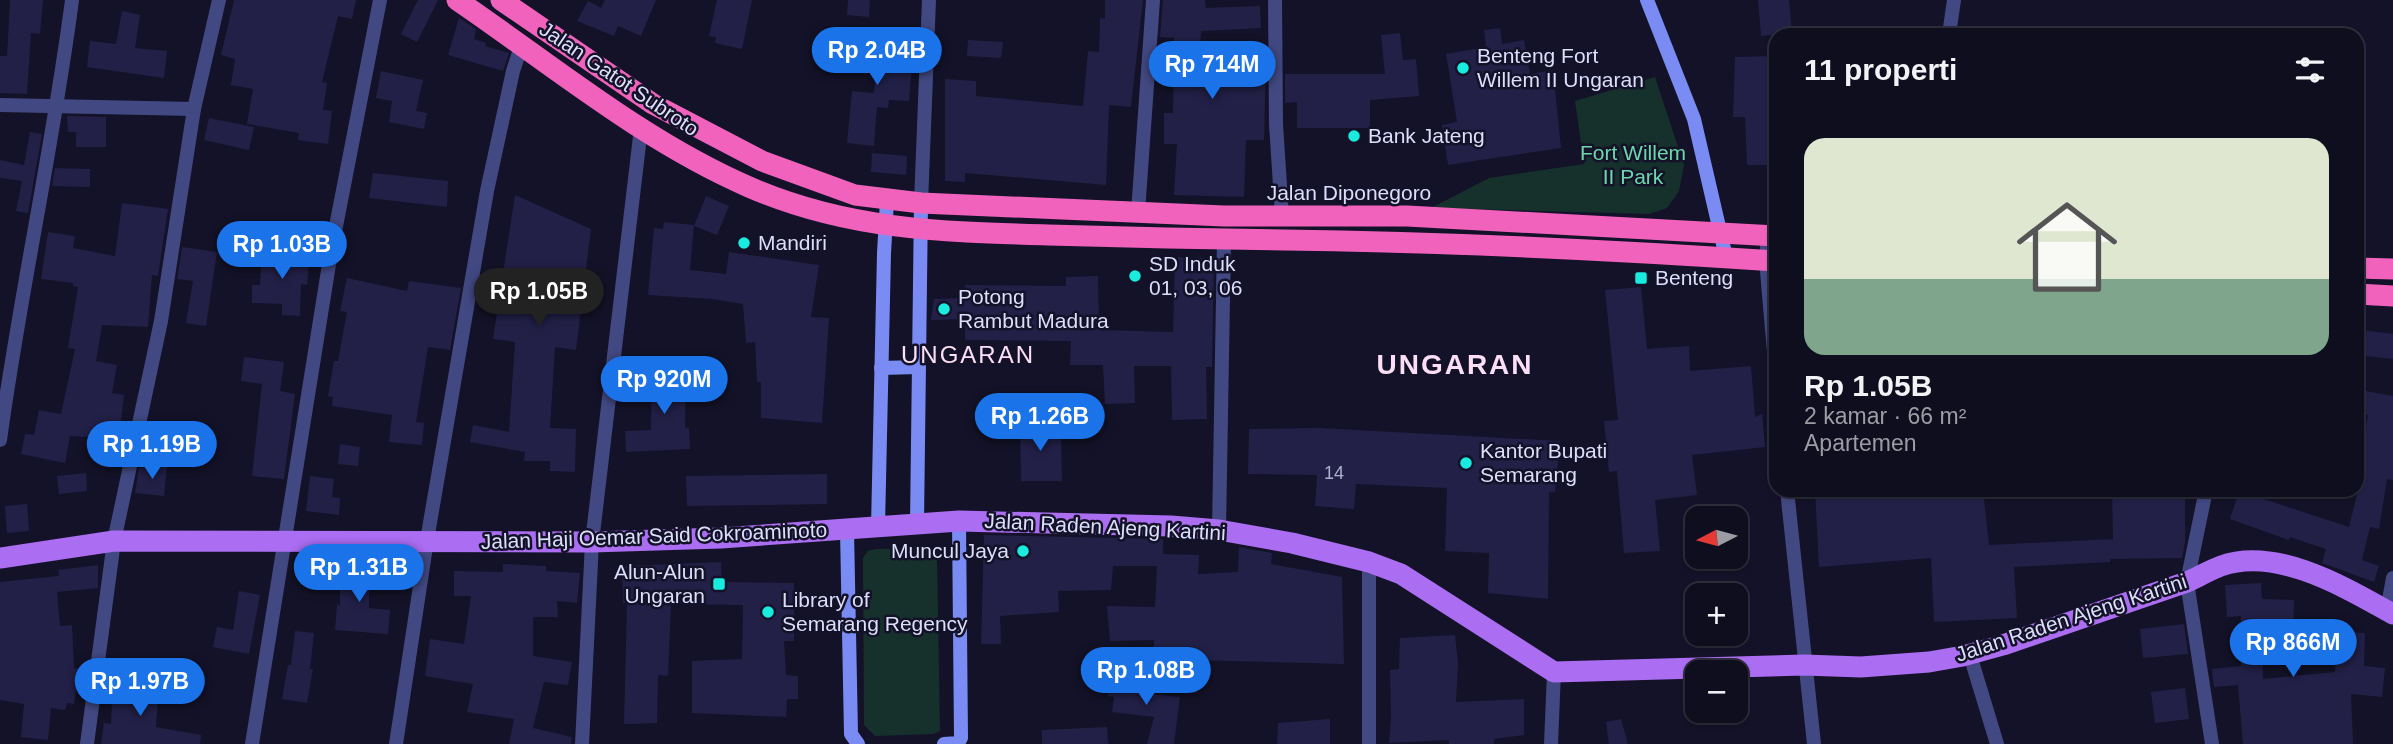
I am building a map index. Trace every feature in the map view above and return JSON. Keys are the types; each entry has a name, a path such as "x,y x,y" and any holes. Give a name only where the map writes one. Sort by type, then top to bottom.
{"highway":[{"name":"Jalan Gatot Subroto","path":"457,0 641,128 748,187 804,207 884,227 921,231"},
{"name":"Jalan Gatot Subroto","path":"501,0 653,104 727,144 817,183 855,195 921,204"},
{"name":"Jalan Diponegoro","path":"921,204 1282,216 1407,216 1769,235"},
{"path":"921,231 1550,247 1769,261"},
{"path":"2364,268 2393,269"},
{"path":"2364,294 2393,296"}],"main road":[{"name":"Jalan Raden Ajeng Kartini","path":"847,530 959,521 1171,526 1219,530 1292,543 1369,562 1401,574 1554,672 1804,664 1861,667 1929,662 1970,654 2187,582 2222,566 2245,561 2293,568 2390,612"},
{"name":"Jalan Haji Oemar Said Cokroaminoto","path":"0,558 114,541 592,542 847,530"}],"street":[{"path":"0,440 12,353 58,107 72,0"},
{"path":"87,744 114,541 161,321 194,109 219,0"},
{"path":"252,744 331,252 380,0"},
{"path":"917,524 921,204 929,0"},
{"path":"1138,212 1153,0"},
{"path":"1275,0 1276,124 1282,216"},
{"path":"1647,0 1694,119 1726,257"},
{"path":"1950,28 1954,0"},
{"path":"396,744 426,540 487,191 513,71 522,44"},
{"path":"0,105 194,109"},
{"path":"582,744 592,542 641,128"},
{"path":"878,527 884,227 887,201"},
{"path":"1219,530 1224,240"},
{"path":"881,368 918,367"},
{"path":"1788,497 1814,744"},
{"path":"2205,497 2187,582 2212,744"},
{"path":"953,744 961,738 959,521"},
{"path":"847,530 850,734 858,744"},
{"path":"1369,562 1369,744"},
{"path":"2390,612 2393,578"},
{"path":"1970,654 1997,744"},
{"path":"1551,744 1554,672"}],"green space":[{"name":"Fort Willem II Park","path":"1655,77 1684,165 1679,191 1667,208 1649,214 1431,208 1489,178 1584,164 1575,101"},
{"path":"928,548 937,557 940,731 933,734 875,736 864,725 863,558 868,551 876,549"}],"building":[{"path":"10,0 43,0 40,34 31,33 27,94 0,93 0,56 7,56"},
{"path":"234,0 356,0 352,19 338,16 322,82 327,83 323,110 332,111 328,144 298,140 299,133 247,124 253,89 231,85 235,59 221,55"},
{"path":"418,0 438,0 417,42 401,34"},
{"path":"605,0 656,0 641,36 618,26 614,36 577,21 588,1 601,8"},
{"path":"717,0 752,0 742,49 715,43 716,37 709,36"},
{"path":"848,0 870,0 869,17 847,15"},
{"path":"1105,0 1143,0 1131,107 1109,105 1106,185 965,173 965,182 945,181 945,79 976,81 976,96 1083,106 1088,51 1099,52 1100,18 1105,19"},
{"path":"1163,0 1205,0 1206,8 1260,6 1261,28 1201,31 1199,66 1266,63 1264,140 1246,140 1244,197 1174,195 1177,144 1164,144 1164,113 1173,113 1174,38 1160,37"},
{"path":"1758,0 1789,0 1792,28 1769,28 1769,35 1761,36"},
{"path":"122,11 140,15 135,48 167,51 164,78 87,67 90,41 116,44"},
{"path":"459,18 476,29 474,39 486,43 485,46 509,53 503,71 448,55"},
{"path":"1500,28 1502,44 1524,40 1530,74 1553,70 1561,148 1448,165 1442,125 1457,122 1446,54 1486,47 1484,30"},
{"path":"863,30 894,33 892,64 912,65 909,101 889,100 888,108 877,107 874,146 847,143 852,91 874,93 876,59 860,58"},
{"path":"1400,33 1403,60 1416,59 1419,96 1370,100 1370,128 1297,128 1297,102 1285,103 1285,74 1385,74 1381,35"},
{"path":"968,40 1003,42 1001,58 967,56"},
{"path":"1769,56 1769,165 1747,165 1745,117 1733,117 1735,57"},
{"path":"381,71 423,80 416,111 427,113 424,129 389,122 392,101 376,98"},
{"path":"67,116 106,117 106,147 76,147 76,132 68,132"},
{"path":"209,118 254,127 249,150 204,140"},
{"path":"30,132 42,134 28,213 16,211 22,181 0,178 0,160 24,165"},
{"path":"872,153 907,156 906,175 871,172"},
{"path":"55,168 90,169 90,187 52,186"},
{"path":"373,173 448,181 447,207 369,198"},
{"path":"515,195 591,229 576,350 555,347 550,428 576,429 575,472 550,471 550,461 524,461 525,452 470,442 473,425 509,432 515,342 493,339"},
{"path":"706,196 729,206 717,235 694,226"},
{"path":"122,203 168,209 158,276 152,275 148,327 102,325 96,361 117,365 112,393 124,395 119,439 70,436 65,463 21,454 25,434 34,435 39,410 61,414 75,349 68,348 78,287 73,286 73,283 41,279 48,232 75,236 73,248 115,256"},
{"path":"664,222 694,225 690,270 726,274 729,252 819,265 811,317 829,318 822,423 761,418 761,382 757,382 755,342 746,343 743,304 648,295 654,228 663,229"},
{"path":"182,247 217,252 206,326 186,323 193,281 177,279"},
{"path":"262,251 310,255 307,285 301,284 300,316 282,315 282,304 252,303 252,285 260,285"},
{"path":"1175,257 1214,258 1212,367 1206,367 1207,419 1172,420 1171,366 1134,366 1135,403 1105,404 1103,365 1070,365 1071,341 965,340 965,319 931,320 934,299 965,298 965,285 1066,286 1066,277 1098,276 1099,330 1173,332"},
{"path":"347,278 407,291 409,281 461,288 450,350 428,347 416,422 424,423 422,445 389,442 392,415 332,406 333,397 328,396 347,312 340,311"},
{"path":"1641,287 1647,349 1689,346 1690,371 1751,366 1755,417 1762,414 1765,447 1692,455 1697,495 1655,500 1660,551 1624,553 1617,471 1609,472 1604,421 1618,420 1605,290"},
{"path":"2364,330 2393,334 2393,359 2364,356"},
{"path":"244,357 284,362 280,391 295,394 284,479 252,476 262,384 241,381"},
{"path":"652,370 686,370 685,428 689,428 690,449 626,452 625,431 651,430"},
{"path":"2364,391 2393,396 2393,480 2387,479 2379,529 2370,527 2362,560 2379,566 2374,582 2322,563 2326,549 2290,537 2289,540 2230,519 2237,497 2257,497 2349,527 2356,497 2364,497 2364,438 2368,415 2364,414"},
{"path":"1044,420 1044,435 1061,435 1062,481 1021,481 1020,421"},
{"path":"1320,428 1560,441 1555,492 1549,492 1548,599 1488,593 1489,553 1445,551 1447,488 1356,484 1354,509 1315,506 1317,475 1248,474 1249,429"},
{"path":"340,444 360,447 358,466 338,464"},
{"path":"167,466 164,496 135,493 139,468"},
{"path":"86,473 87,491 59,494 57,476"},
{"path":"827,474 827,504 687,506 686,476"},
{"path":"310,476 334,479 332,497 340,498 339,515 306,511"},
{"path":"1815,497 1984,497 1989,545 2113,539 2112,497 2185,497 2185,542 2182,558 2110,559 2110,562 2014,567 2017,618 1934,622 1931,558 1819,567"},
{"path":"27,504 29,531 7,533 5,506"},
{"path":"984,535 1163,539 1163,554 1199,555 1198,574 1238,572 1239,547 1272,553 1271,564 1342,577 1344,664 1153,659 1154,640 1110,641 1107,606 1155,607 1157,566 1113,566 1111,590 1058,591 1059,612 1000,616 1001,644 981,644"},
{"path":"721,562 722,582 794,583 794,641 784,641 786,675 798,676 798,699 787,699 786,717 692,713 692,661 742,659 743,605 671,604 668,676 658,675 657,723 624,724 627,603 623,603 622,566"},
{"path":"503,564 546,566 546,571 580,573 577,603 557,601 558,617 533,617 533,656 572,662 568,685 544,682 533,728 572,737 571,744 509,744 514,719 467,712 473,684 425,676 430,639 464,644 471,596 454,596 454,571 503,572"},
{"path":"98,565 98,588 57,592 60,626 72,625 74,668 79,669 74,704 67,703 65,710 51,708 48,740 21,737 24,704 0,700 0,582 59,576 58,570"},
{"path":"340,566 369,566 369,608 390,610 388,634 335,630 337,605 340,606"},
{"path":"2261,583 2262,599 2294,600 2293,635 2262,634 2263,679 2335,672 2337,632 2365,633 2364,666 2385,668 2382,697 2351,694 2353,744 2243,744 2238,685 2214,687 2212,669 2241,666 2241,616 2227,617 2225,585"},
{"path":"239,591 260,595 249,654 213,647 217,627 233,630"},
{"path":"2184,624 2188,654 2143,658 2140,629"},
{"path":"295,631 314,633 310,669 313,669 307,703 282,699 288,665 291,665"},
{"path":"1455,635 1458,663 1456,702 1524,699 1524,735 1494,739 1494,744 1449,744 1449,740 1389,743 1390,670 1399,669 1400,638"},
{"path":"1110,677 1152,680 1150,694 1180,697 1174,744 1147,744 1154,717 1112,712 1114,697 1108,696"},
{"path":"113,681 159,684 156,727 201,735 200,744 101,744 104,723 111,724"},
{"path":"2185,688 2189,719 2155,723 2151,692"},
{"path":"1330,719 1330,744 1277,744 1278,723"},
{"path":"1621,719 1628,744 1609,744 1606,722"},
{"path":"1107,727 1108,744 1042,744 1042,730"}],"place":[{"name":"Benteng Fort Willem II Ungaran","path":"1463,68"},
{"name":"Bank Jateng","path":"1354,136"},
{"name":"Mandiri","path":"744,243"},
{"name":"SD Induk 01, 03, 06","path":"1135,276"},
{"name":"Benteng","path":"1641,278"},
{"name":"Potong Rambut Madura","path":"944,309"},
{"name":"Kantor Bupati Semarang","path":"1466,463"},
{"name":"Muncul Jaya","path":"1023,551"},
{"name":"Alun-Alun Ungaran","path":"719,584"},
{"name":"Library of Semarang Regency","path":"768,612"}],"district":[{"name":"UNGARAN","path":"968,355"},
{"name":"UNGARAN","path":"1455,364"}]}
